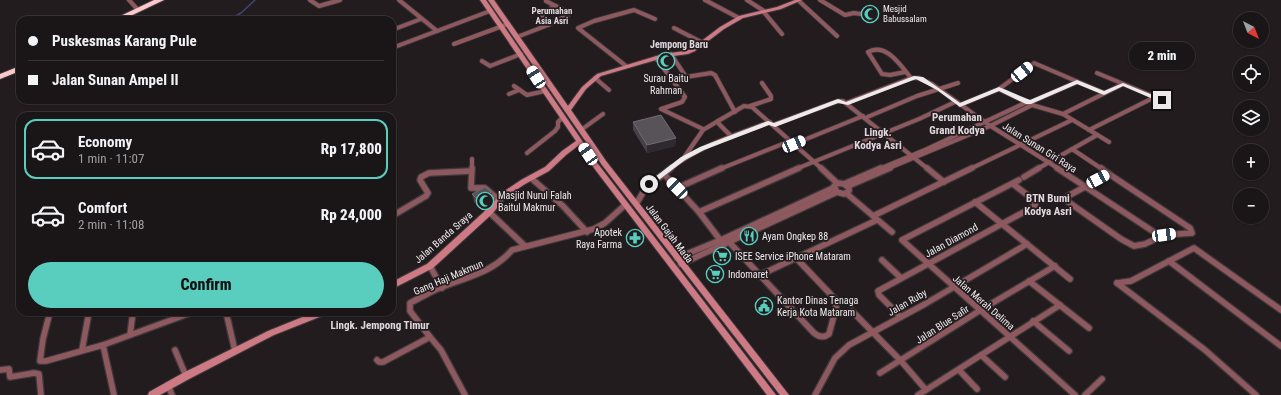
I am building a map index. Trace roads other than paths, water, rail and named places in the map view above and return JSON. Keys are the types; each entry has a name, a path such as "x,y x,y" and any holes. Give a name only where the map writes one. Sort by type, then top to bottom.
{"highway":[{"path":"125,16 160,0"},
{"path":"131,16 166,0"},
{"path":"0,72 16,65"},
{"path":"0,77 16,70"}],"main road":[{"name":"Jalan Gajah Mada","path":"483,0 500,27 549,93 565,114 581,130 624,205 772,395"},
{"name":"Jalan Gajah Mada","path":"491,0 517,37 549,93"},
{"path":"565,114 584,88 595,78 606,72 672,54 682,54 689,51 739,18 778,8 799,0"},
{"name":"Jalan Gajah Mada","path":"565,114 580,141 636,204 785,395"},
{"name":"Jalan Banda Sraya","path":"396,284 414,276 430,266 499,200 516,187 547,169 564,153 580,141"},
{"path":"648,235 656,231"},
{"path":"698,300 707,296"},
{"path":"152,395 168,385 235,351 288,325 313,316"}],"street":[{"path":"129,0 138,10"},
{"path":"310,0 319,6 340,0"},
{"path":"400,0 436,31"},
{"path":"705,0 739,18"},
{"path":"747,0 764,11 782,34"},
{"path":"751,2 758,0"},
{"path":"799,0 837,36"},
{"path":"820,0 845,15 854,13 861,14"},
{"path":"517,37 548,25 568,15 568,12 546,1"},
{"path":"548,25 541,13 556,6"},
{"path":"626,66 578,30 580,26 634,10 639,11 655,20"},
{"path":"396,46 490,11"},
{"path":"396,28 421,19"},
{"path":"454,44 508,24"},
{"path":"674,28 683,35 690,35 703,42"},
{"path":"846,103 911,78 886,51 871,49 868,52 880,74 888,76 905,72"},
{"path":"482,61 493,65 521,54"},
{"path":"672,54 686,77 710,73 715,75 735,112"},
{"path":"656,58 685,97 682,102 661,109 703,130"},
{"path":"960,105 999,89 1034,63 1104,93"},
{"path":"1097,73 1162,100"},
{"name":"Jalan Sunan Giri Raya","path":"911,78 918,77 939,89 988,125 1086,186 1160,236"},
{"path":"595,78 609,90"},
{"path":"679,261 720,240 836,188 916,158 1077,82"},
{"path":"753,108 771,99 771,96 762,83"},
{"path":"677,188 755,154 792,143 917,96 958,83"},
{"path":"1063,114 1123,84"},
{"path":"514,86 527,95 549,93"},
{"path":"999,89 1030,103 1063,114 1109,142"},
{"path":"509,94 519,90"},
{"path":"1089,130 1155,97"},
{"path":"636,204 639,195 655,179 683,159 702,148 732,136 772,124 837,101 846,103 944,182"},
{"path":"699,212 955,102"},
{"path":"683,159 703,130 711,123 718,121 744,106 753,108 813,162 836,188 846,193 892,232"},
{"path":"527,153 555,131 558,127 558,122 565,114"},
{"path":"581,130 603,114"},
{"path":"760,275 798,259 944,182 1072,120"},
{"path":"718,121 719,124 732,136"},
{"path":"1070,279 975,202 1013,184 1097,135"},
{"path":"1072,149 1110,173 1190,228 1192,231 1190,234 1176,233 1160,236 1145,244 1134,246 1121,239 1067,201 1067,196 1110,173"},
{"path":"472,159 471,188 485,188 499,200"},
{"path":"396,214 426,196 428,193 420,180 421,177 429,173 471,172"},
{"path":"664,174 699,212 720,240 727,244 760,275 814,333 822,337 829,334 836,308 836,300 798,259"},
{"path":"531,178 563,206 587,232"},
{"name":"Jalan Diamond","path":"901,317 879,295 878,292 1036,205 1035,201 1013,184"},
{"path":"846,185 850,190 846,193"},
{"path":"679,261 727,244 836,188"},
{"name":"Jalan Merah Delima","path":"975,202 902,240 1075,395"},
{"name":"Gang Haji Makmun","path":"430,337 410,311 409,306 411,303 442,288 488,270 503,260 510,251 524,246 549,242 587,232 602,225 624,205"},
{"path":"488,212 524,246"},
{"name":"Jalan Ruby","path":"815,395 835,358 850,345 1027,244"},
{"path":"1256,395 1205,350 1117,282 1125,283 1194,248 1281,310"},
{"path":"882,260 901,278"},
{"path":"1169,261 1281,346"},
{"path":"430,266 442,288"},
{"name":"Jalan Blue Safir","path":"880,373 979,310 1055,266"},
{"path":"1029,281 1060,304 1088,328"},
{"path":"918,395 1060,304"},
{"path":"852,312 926,390"},
{"path":"49,316 43,339 40,361 46,361 102,345 180,316"},
{"path":"82,350 88,316"},
{"path":"130,335 132,316"},
{"path":"227,316 235,351"},
{"path":"1033,321 1069,351"},
{"path":"377,360 379,362 383,362 430,337 444,354 459,386 465,395"},
{"path":"102,345 114,395"},
{"path":"175,350 186,376"},
{"path":"981,355 1005,377"},
{"path":"0,370 9,369 10,377 34,373 39,374 41,395"},
{"path":"959,370 977,389"},
{"path":"1085,395 1102,379"},
{"path":"168,385 172,395"}],"waterway":[{"path":"235,16 241,13 255,0"}],"place":[{"name":"Mesjid Babussalam","path":"870,14"},
{"name":"Surau Baitu Rahman","path":"666,61"},
{"name":"Masjid Nurul Falah Baitul Makmur","path":"485,201"},
{"name":"Ayam Ongkep 88","path":"749,236"},
{"name":"Apotek Raya Farma","path":"635,238"},
{"name":"ISEE Service iPhone Mataram","path":"722,256"},
{"name":"Indomaret","path":"715,274"},
{"name":"Kantor Dinas Tenaga Kerja Kota Mataram","path":"764,306"}],"district":[{"name":"Perumahan Asia Asri","path":"552,16"},
{"name":"Jempong Baru","path":"679,44"},
{"name":"Perumahan Grand Kodya","path":"957,123"},
{"name":"Lingk. Kodya Asri","path":"878,138"},
{"name":"BTN Bumi Kodya Asri","path":"1048,204"},
{"name":"Lingk. Jempong Timur","path":"380,325"}]}
